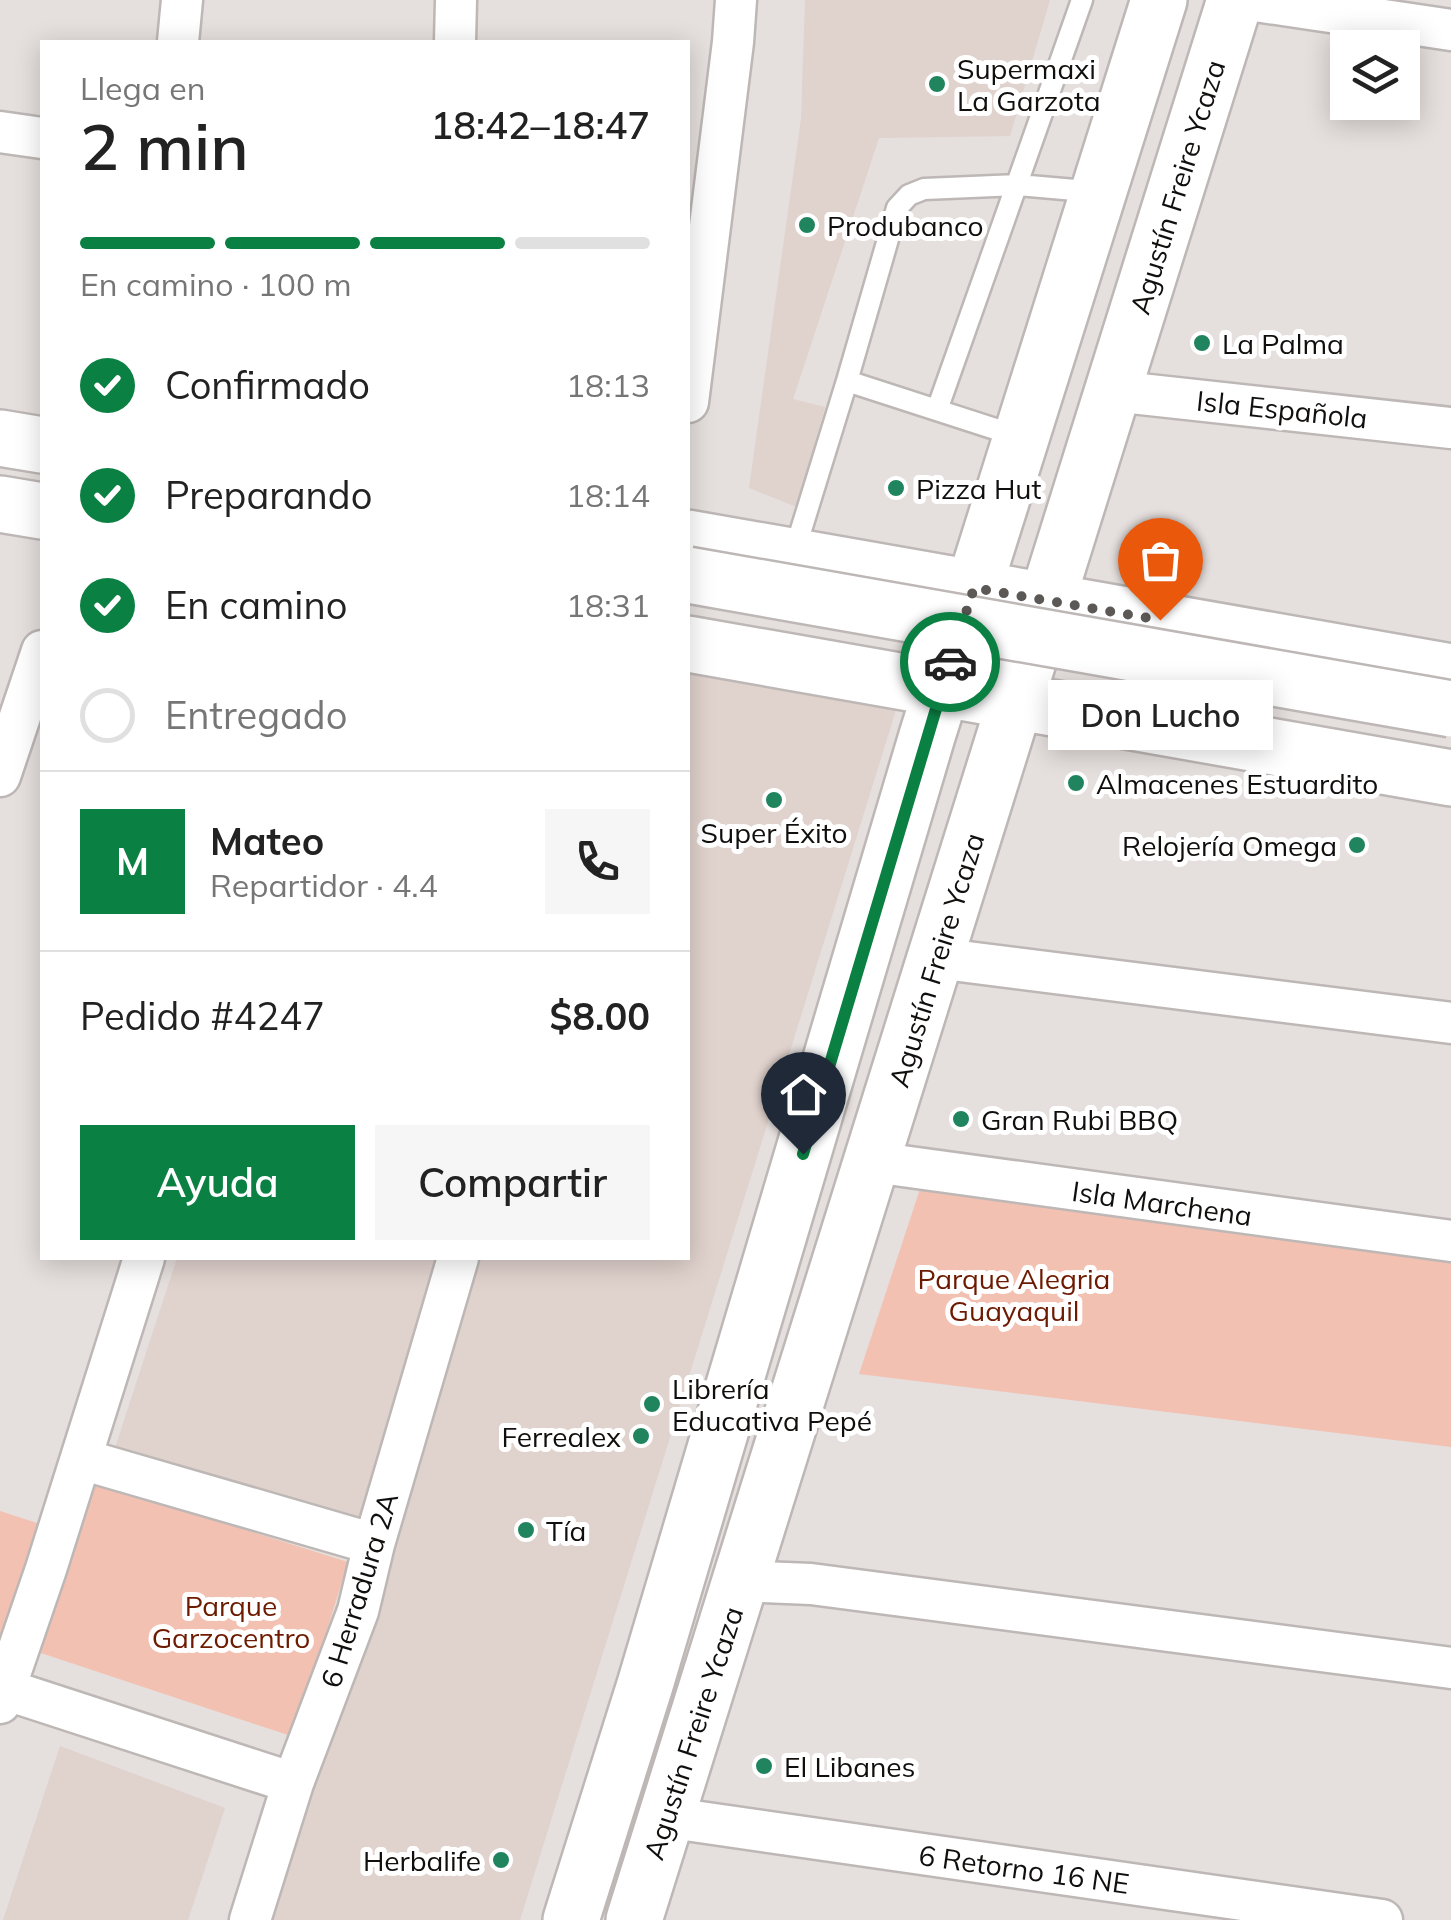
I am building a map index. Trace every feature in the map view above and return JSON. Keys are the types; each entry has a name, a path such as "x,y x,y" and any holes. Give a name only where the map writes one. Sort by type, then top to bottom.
{"main road":[{"path":"572,1920 646,1685 942,688 1160,0"},
{"name":"Agustín Freire Ycaza","path":"634,1920 1235,0"},
{"path":"0,438 40,444"},
{"path":"0,504 40,511"},
{"path":"690,538 1451,672"},
{"path":"830,669 862,658 873,647 886,618 886,599 880,586 852,566"},
{"path":"690,574 1451,709"},
{"path":"690,609 1451,744"},
{"path":"1141,724 1114,704 1107,693 1106,674 1117,643 1128,632 1140,624 1160,620"},
{"path":"690,644 1451,778"}],"street":[{"path":"178,40 182,0"},
{"path":"455,40 456,0"},
{"path":"691,349 736,0"},
{"path":"1249,0 1451,30"},
{"path":"0,132 40,138"},
{"name":"Isla Española","path":"1113,391 1451,428"},
{"path":"0,776 40,657"},
{"path":"936,958 1451,1023"},
{"name":"Isla Marchena","path":"872,1162 1451,1241"},
{"path":"143,1260 2,1696 294,1783"},
{"name":"6 Herradura 2A","path":"250,1920 294,1783 358,1611 457,1260"},
{"path":"81,1459 374,1544"},
{"path":"742,1581 811,1584 1451,1668"},
{"name":"6 Retorno 16 NE","path":"665,1817 1382,1920"}],"lane":[{"path":"937,410 1082,0"},
{"path":"793,556 897,208 909,195 924,189 1018,185 1099,192"},
{"path":"847,381 1022,438"}],"shaded area":[{"path":"805,0 1050,0 1010,136 879,138 793,399 825,407 797,507 749,488 801,119"},
{"path":"690,660 896,710 520,1920 271,1920 386,1540 114,1451 176,1260 690,1260"},
{"path":"60,1746 225,1808 188,1920 3,1920"}],"green space":[{"name":"Parque Alegria Guayaquil","path":"922,1183 1451,1253 1451,1447 859,1374"},
{"name":"Parque Garzocentro","path":"93,1482 348,1562 294,1737 35,1651"},
{"path":"0,1511 40,1524 4,1635 0,1633"}],"way so far":[{"path":"950,662 974,588 1160,620"}],"place":[{"name":"Supermaxi La Garzota","path":"937,84"},
{"name":"Produbanco","path":"807,225"},
{"name":"La Palma","path":"1202,343"},
{"name":"Pizza Hut","path":"896,488"},
{"name":"Don Lucho","path":"1160,620"},
{"name":"Almacenes Estuardito","path":"1076,783"},
{"name":"Super Éxito","path":"774,800"},
{"name":"Relojería Omega","path":"1357,845"},
{"name":"Gran Rubi BBQ","path":"961,1119"},
{"name":"Librería Educativa Pepé","path":"652,1404"},
{"name":"Ferrealex","path":"641,1436"},
{"name":"Tía","path":"526,1530"},
{"name":"El Libanes","path":"764,1766"},
{"name":"Herbalife","path":"501,1860"}],"route":[{"path":"803,1154 950,662"}]}
